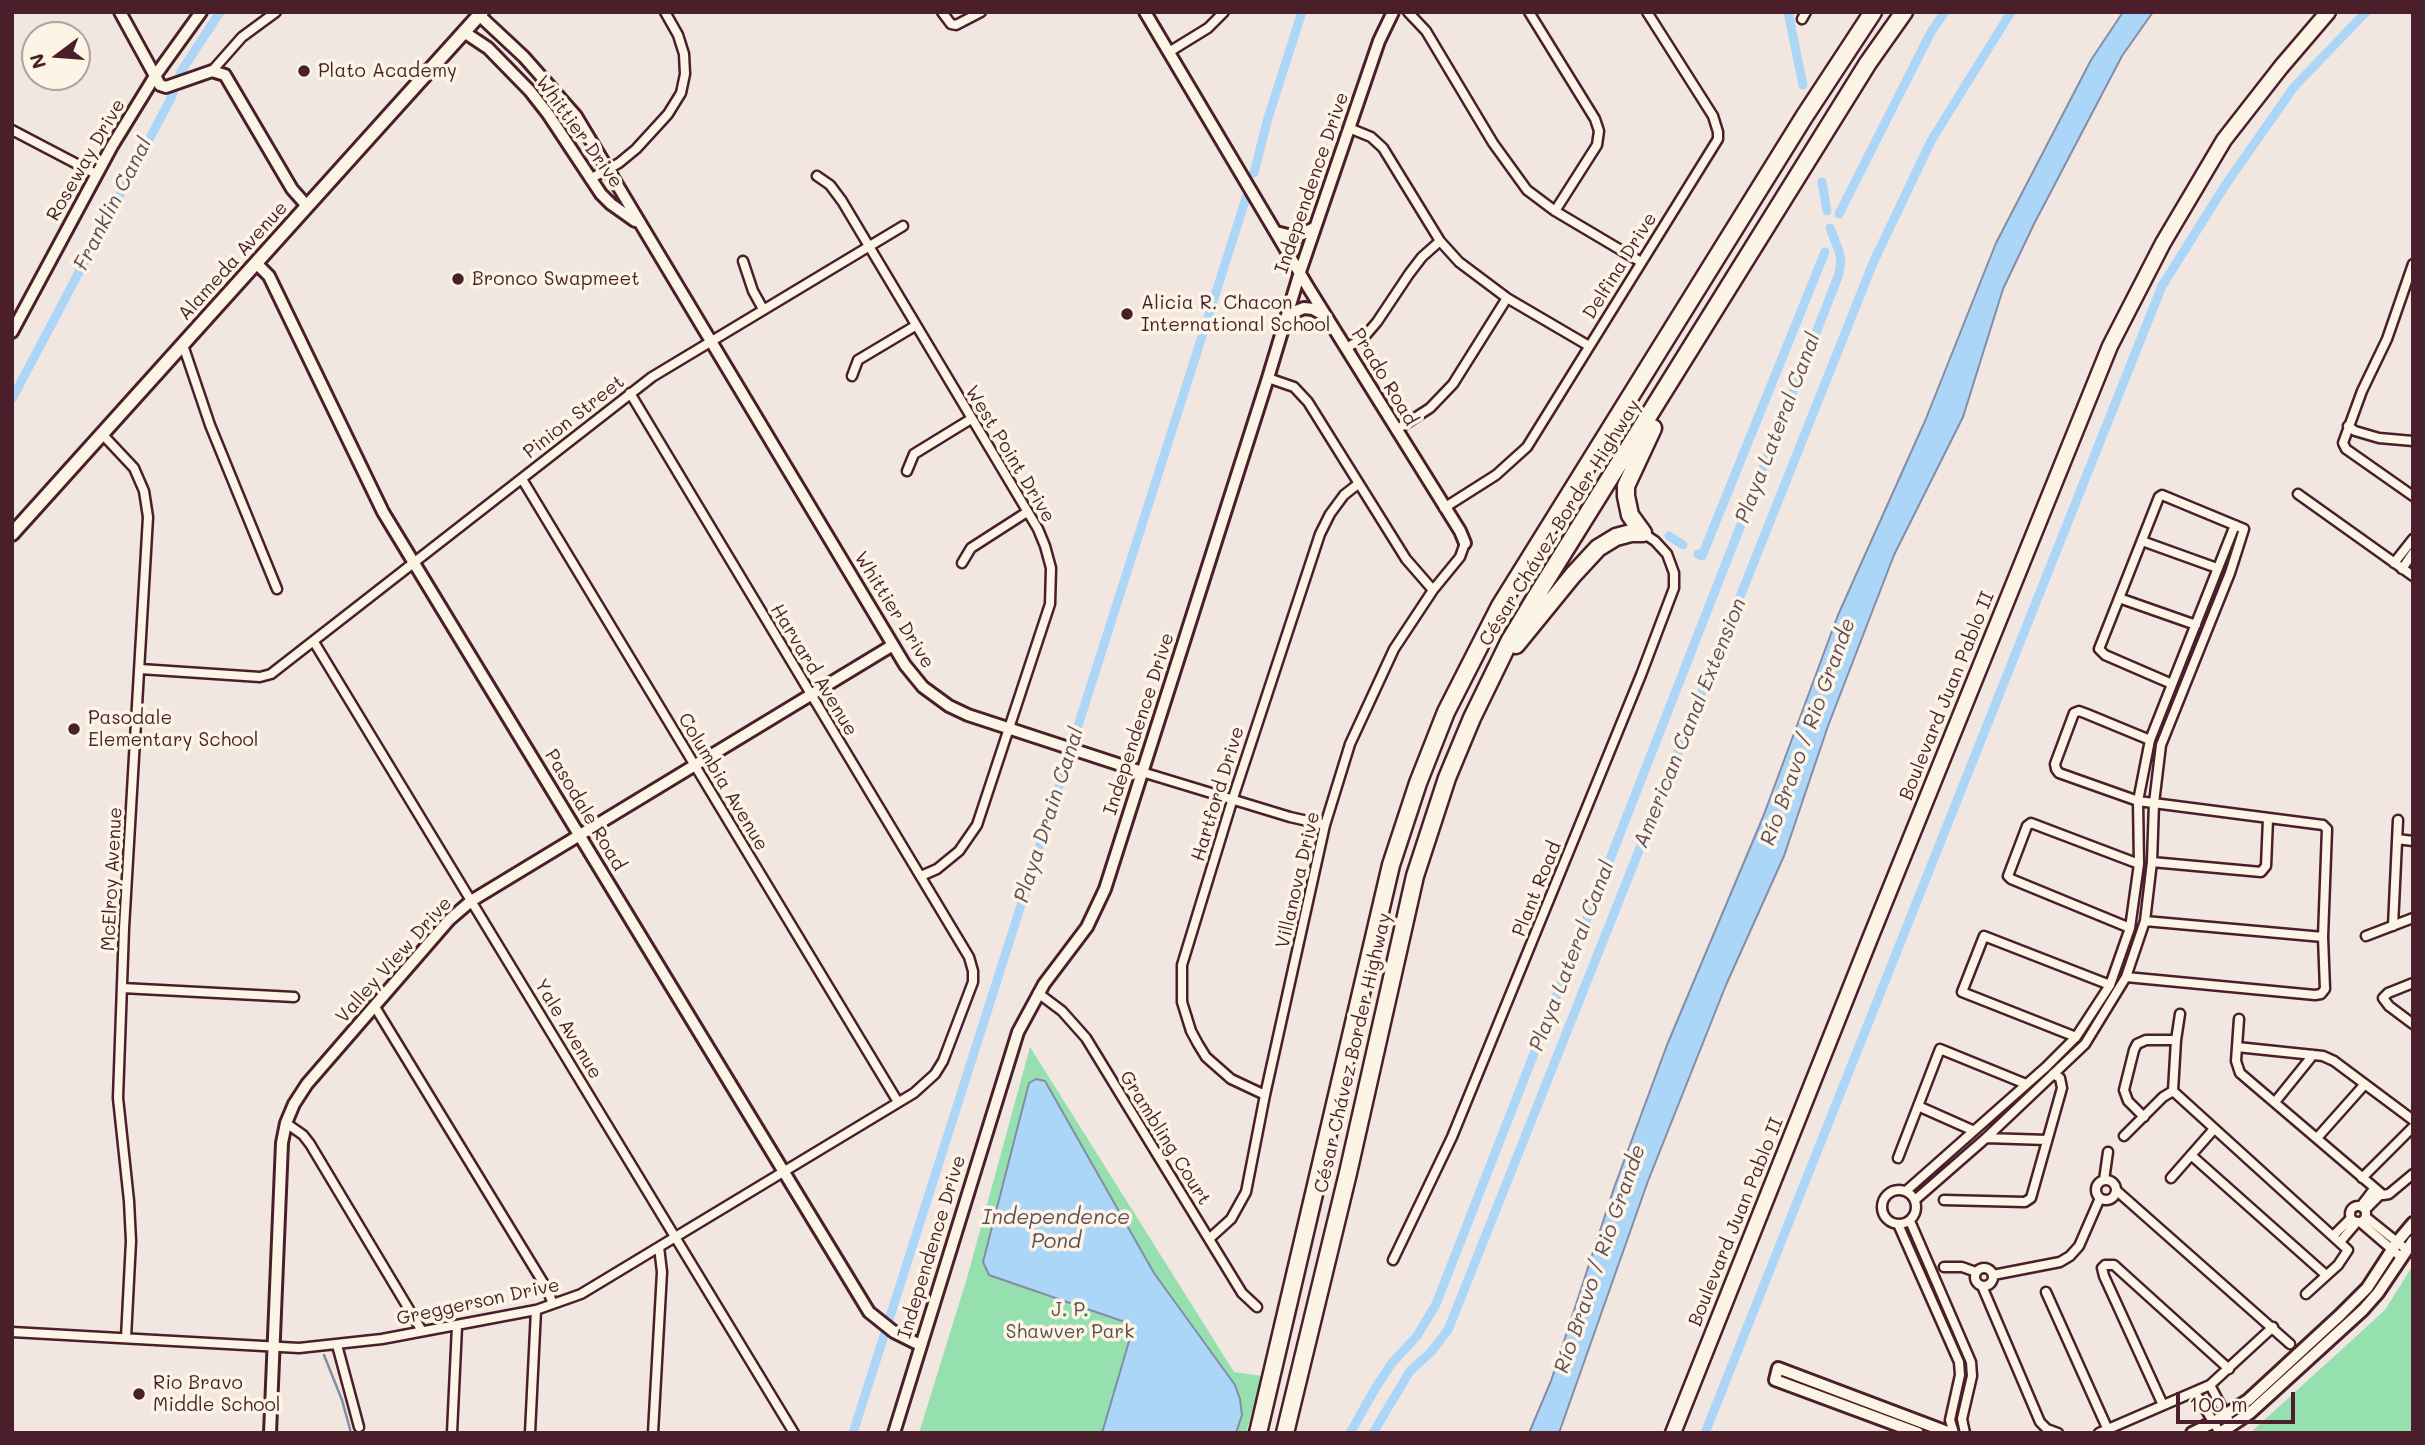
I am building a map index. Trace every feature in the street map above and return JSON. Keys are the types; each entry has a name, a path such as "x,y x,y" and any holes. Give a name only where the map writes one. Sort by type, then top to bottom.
{"highway":[{"name":"César Chávez Border Highway","path":"1258,1433 1391,864 1418,783 1446,712 1500,606 1804,117 1873,12"},
{"name":"César Chávez Border Highway","path":"1285,1433 1415,876 1447,778 1484,693 1516,629 1868,63 1904,12"},
{"name":"Boulevard Juan Pablo II","path":"1673,1433 1863,954 2110,346 2163,243 2224,141 2328,12"},
{"path":"1643,533 1630,515 1626,486 1649,435 1710,317"},
{"path":"1484,693 1501,664 1598,548 1616,537 1643,533"}],"main road":[{"name":"Alameda Avenue","path":"12,534 480,14"}],"street":[{"path":"120,12 160,85 170,85 212,71 219,71 229,79 292,189 307,206"},
{"name":"Roseway Drive","path":"12,332 96,174 155,76 201,12"},
{"path":"212,71 242,37 276,12"},
{"path":"590,179 619,163 636,149 668,114 681,93 685,74 684,54 666,12"},
{"path":"942,12 951,24 956,25 981,12"},
{"name":"Prado Road","path":"1145,12 1465,543"},
{"path":"1169,52 1208,28 1224,12"},
{"name":"Independence Drive","path":"894,1433 1018,1032 1038,993 1076,944 1097,909 1314,228 1379,41 1394,12"},
{"path":"1408,12 1426,31 1518,180 1538,200 1641,262"},
{"path":"1530,12 1595,119 1599,131 1597,145 1555,211"},
{"name":"Delfina Drive","path":"1444,509 1496,475 1527,447 1714,146 1718,132 1713,116 1647,12"},
{"name":"Whittier Drive","path":"480,14 550,84 576,116 905,665 923,687 968,715 1007,729 1290,817 1325,825"},
{"name":"Whittier Drive","path":"464,32 488,48 530,92 548,114 590,179 611,204 638,222"},
{"path":"1349,128 1371,137 1383,148 1440,241 1478,278 1589,346"},
{"path":"12,130 96,174"},
{"name":"West Point Drive","path":"817,176 836,193 1027,512 1045,546 1051,568 1050,604 976,825 959,850 937,869 921,876"},
{"name":"Pinion Street","path":"140,669 260,677 271,674 652,376 903,226"},
{"path":"1276,232 1296,237 1314,228"},
{"path":"1347,348 1365,337 1422,257 1440,241"},
{"path":"743,261 753,291 763,309"},
{"name":"Pasodale Road","path":"257,264 269,276 383,512 869,1312 877,1321 920,1345"},
{"path":"2413,264 2387,339 2343,443 2346,449 2413,496"},
{"path":"1396,430 1430,408 1453,384 1507,298"},
{"path":"1285,322 1294,312 1304,308 1318,311 1328,318"},
{"path":"852,376 858,360 915,326"},
{"path":"183,345 210,425 276,589"},
{"path":"1268,377 1294,387 1308,402 1406,559 1433,590"},
{"name":"Harvard Avenue","path":"630,393 972,962"},
{"path":"907,471 914,454 971,419"},
{"path":"2348,426 2355,431 2379,438 2413,441"},
{"name":"McElroy Avenue","path":"103,435 134,468 147,504 118,1098 131,1241 126,1338"},
{"name":"Columbia Avenue","path":"522,479 898,1102"},
{"name":"Hartford Drive","path":"1265,1095 1231,1079 1206,1057 1191,1031 1180,990 1181,975 1233,798 1320,534 1344,495 1358,484"},
{"path":"2298,494 2413,576"},
{"path":"1915,1200 2054,1076 2085,1044 2126,976 2145,921 2161,745 2230,573 2244,529 2162,495 2099,649 2101,653 2172,684"},
{"path":"962,563 971,548 1027,512"},
{"path":"1906,1191 2076,1037 2110,985 2130,928 2139,864 2138,802 2150,740 2235,525"},
{"name":"Plant Road","path":"1393,1259 1452,1137 1633,695 1674,588 1674,573 1667,554 1656,541 1643,533"},
{"path":"2394,563 2413,539"},
{"path":"2143,541 2217,568"},
{"name":"Villanova Drive","path":"1209,1239 1231,1220 1246,1192 1325,825 1350,744 1394,649 1433,590 1460,557 1465,543"},
{"path":"2402,569 2413,553"},
{"path":"2119,598 2196,625"},
{"name":"Yale Avenue","path":"314,642 794,1433"},
{"name":"Valley View Drive","path":"270,1433 282,1143 294,1104 307,1084 449,920 471,901 893,645"},
{"path":"2126,976 2321,994 2325,989 2323,937 2327,829 2323,825 2138,802 2060,773 2055,764 2074,713 2079,711 2150,740"},
{"path":"2152,862 2261,872 2266,866 2268,819"},
{"path":"2393,926 2398,820"},
{"path":"2130,928 2008,876 2027,826 2031,823 2139,864"},
{"path":"2397,839 2413,841"},
{"path":"2366,936 2413,918"},
{"path":"2145,921 2323,937"},
{"path":"2076,1037 1962,992 1984,936 2110,985"},
{"name":"Greggerson Drive","path":"12,1332 274,1348 337,1345 536,1310 581,1294 925,1085 943,1061 973,982 972,962"},
{"path":"2413,983 2388,993 2383,998 2389,1006 2413,1024"},
{"path":"122,988 294,997"},
{"name":"Grambling Court","path":"1038,993 1062,1012 1086,1038 1242,1293 1257,1307"},
{"path":"375,1007 547,1289 552,1304"},
{"path":"2173,1091 2180,1014"},
{"path":"2239,1019 2236,1067 2240,1073 2381,1192"},
{"path":"2144,1117 2128,1101 2124,1090 2134,1049 2141,1041 2176,1040"},
{"path":"2237,1047 2313,1055 2334,1061 2413,1120"},
{"path":"1898,1158 1940,1049 2026,1084"},
{"path":"2275,1102 2313,1055"},
{"path":"1944,1200 2028,1201 2031,1198 2062,1088 2062,1082 2046,1067"},
{"path":"2317,1138 2365,1084"},
{"path":"2124,1136 2163,1097 2173,1091"},
{"path":"2173,1091 2347,1250 2338,1265 2306,1294"},
{"path":"1918,1107 1972,1130"},
{"path":"286,1123 303,1135 310,1144 422,1331"},
{"path":"2362,1178 2413,1127"},
{"path":"2171,1178 2214,1129"},
{"path":"1986,1138 2047,1140"},
{"path":"2108,1152 2104,1180 2096,1190 2100,1198 2108,1200 2117,1191"},
{"path":"2191,1155 2326,1275"},
{"path":"2337,1239 2381,1192 2413,1174"},
{"path":"2104,1180 2113,1182 2117,1191 2290,1344"},
{"path":"1898,1189 1906,1191 1915,1200 1916,1212 1910,1220 1898,1224 1889,1221 1884,1214 1884,1198 1890,1192 1898,1189"},
{"path":"1993,1275 2060,1262 2070,1256 2079,1246 2100,1198"},
{"path":"2195,1392 2220,1433 2232,1427 2302,1367 2363,1310 2407,1250 2394,1246 2360,1216"},
{"path":"1910,1220 1971,1362 1972,1376 1962,1419 1965,1433"},
{"path":"2192,1433 2248,1400 2367,1288 2394,1246 2413,1223"},
{"path":"1898,1224 1959,1362 1960,1376 1950,1420 1952,1433 1778,1368 1775,1380 1918,1433"},
{"path":"653,1433 662,1272 659,1247"},
{"path":"2163,1405 2103,1272 2105,1265 2114,1265 2229,1368"},
{"path":"1944,1267 1962,1267 1976,1272"},
{"path":"1993,1275 1986,1268 1980,1268 1976,1272 1975,1280 1982,1286 2040,1422 2047,1429 2058,1433"},
{"path":"2109,1286 2124,1274"},
{"path":"1982,1286 1989,1284 1993,1275"},
{"path":"2046,1292 2104,1431 2210,1385 2273,1328"},
{"path":"530,1433 536,1310"},
{"path":"452,1433 457,1326"},
{"path":"337,1345 359,1427"},
{"path":"2210,1385 2232,1427"}],"green space":[{"name":"J. P. Shawver Park","path":"1030,1047 1234,1372 1262,1376 1246,1433 919,1433 967,1278"},
{"path":"2413,1265 2413,1433 2250,1433 2385,1310"}],"water":[{"name":"Río Bravo / Rio Grande","path":"2123,12 2153,12 2122,56 2003,289 1963,417 1894,555 1828,726 1784,856 1726,985 1648,1181 1559,1433 1529,1433 1551,1381 1614,1188 1667,1045 1763,817 1838,615 1925,421 1996,243 2091,60"},
{"name":"Independence Pond","path":"1036,1079 1045,1081 1154,1273 1235,1385 1242,1415 1236,1433 1102,1433 1130,1338 1125,1322 989,1275 983,1262 1029,1083"}],"waterway":[{"name":"Franklin Canal","path":"12,399 170,100 182,70 220,12"},
{"name":"Playa Drain Canal","path":"1254,173 1268,118 1302,12"},
{"name":"Playa Lateral Canal","path":"1788,12 1803,85"},
{"path":"1839,214 1931,32 1945,12"},
{"name":"American Canal Extension","path":"1373,1433 1410,1371 1431,1352 1448,1330 1873,263 1931,141 2011,12"},
{"path":"1705,1433 2162,286 2226,184 2294,87 2366,12"},
{"name":"Playa Lateral Canal","path":"1822,182 1827,211"},
{"name":"Playa Drain Canal","path":"853,1433 1246,198"},
{"name":"Playa Lateral Canal","path":"1350,1433 1376,1387 1392,1363 1417,1336 1436,1304 1839,274 1841,261 1830,228"},
{"path":"1698,554 1702,556 1825,252"},
{"path":"1669,536 1683,545"},
{"path":"324,1355 342,1400 351,1433"}],"place":[{"name":"Plato Academy","path":"304,71"},
{"name":"Bronco Swapmeet","path":"458,279"},
{"name":"Alicia R. Chacon International School","path":"1127,314"},
{"name":"Pasodale Elementary School","path":"74,729"},
{"name":"Rio Bravo Middle School","path":"139,1394"}]}
